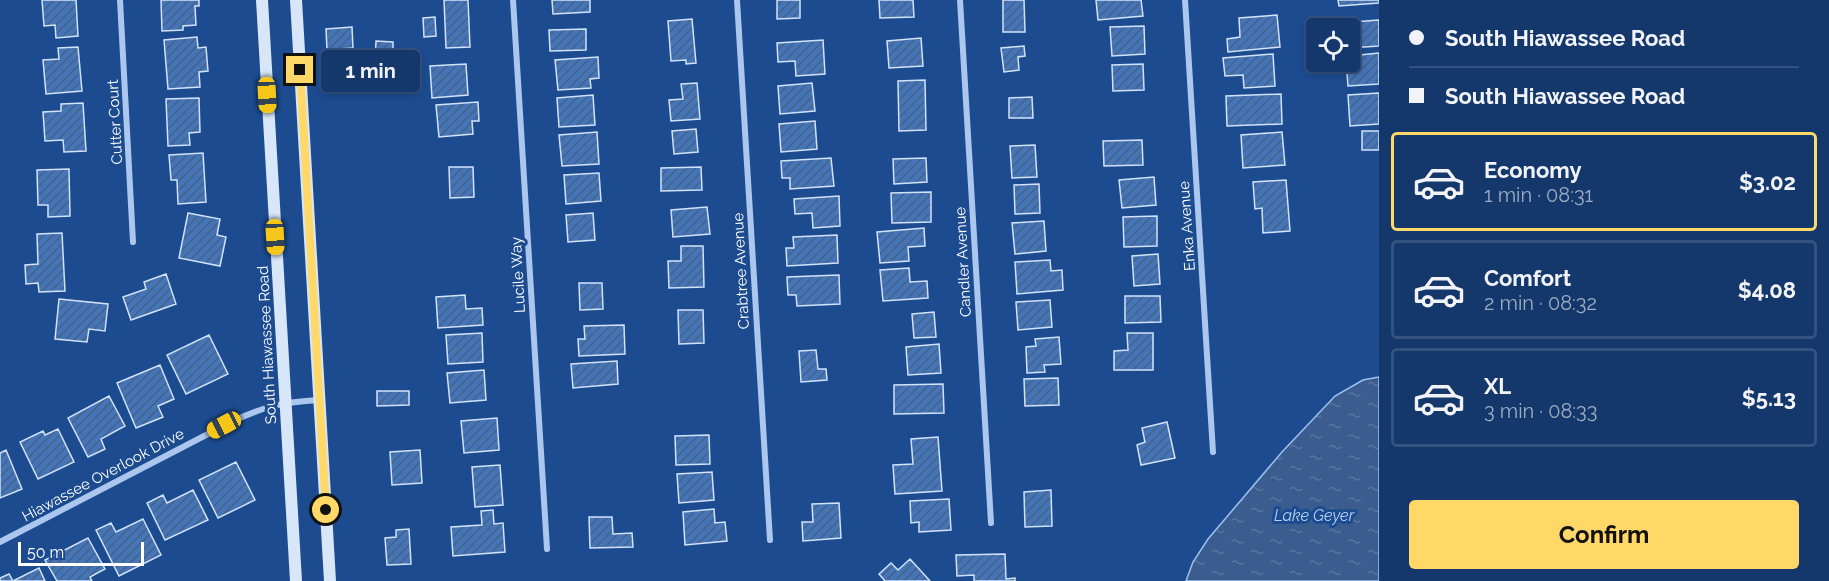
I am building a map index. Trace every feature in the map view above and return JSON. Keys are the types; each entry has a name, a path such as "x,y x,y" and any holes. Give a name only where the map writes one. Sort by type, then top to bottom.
{"street":[{"name":"Cutter Court","path":"120,0 133,243"},
{"name":"South Hiawassee Road","path":"262,0 296,581"},
{"path":"296,0 330,581"},
{"name":"Lucile Way","path":"513,0 547,549"},
{"name":"Crabtree Avenue","path":"737,0 770,540"},
{"name":"Candler Avenue","path":"960,0 991,523"},
{"name":"Enka Avenue","path":"1185,0 1213,452"},
{"name":"Hiawassee Overlook Drive","path":"0,542 224,425 263,408 285,402 319,400"}],"water":[{"name":"Lake Geyer","path":"1379,377 1379,581 1186,581 1193,562 1208,539 1282,452 1335,396 1363,380"}],"building":[{"path":"42,0 76,0 78,36 56,38 55,25 44,26"},
{"path":"161,0 199,0 199,6 195,6 196,25 183,26 183,30 162,31"},
{"path":"444,0 468,0 470,47 446,48"},
{"path":"552,0 590,0 590,12 553,14"},
{"path":"777,0 800,0 800,18 777,19"},
{"path":"879,0 913,0 914,17 880,18"},
{"path":"1003,0 1024,0 1025,32 1003,32"},
{"path":"1096,0 1141,0 1143,16 1098,20"},
{"path":"1338,0 1379,0 1379,3 1339,6"},
{"path":"1277,15 1280,47 1228,52 1227,39 1240,37 1239,18"},
{"path":"435,17 436,36 424,37 423,18"},
{"path":"692,19 696,63 686,64 686,60 671,61 668,21"},
{"path":"1379,20 1379,46 1360,47 1360,21"},
{"path":"1144,26 1145,54 1112,56 1110,27"},
{"path":"352,27 353,48 327,50 326,29"},
{"path":"586,29 586,50 550,51 549,30"},
{"path":"197,37 198,48 206,47 208,71 199,72 200,87 168,89 164,40"},
{"path":"921,38 923,66 889,68 887,41"},
{"path":"823,40 825,74 796,76 795,61 778,62 777,43"},
{"path":"376,41 393,42 393,62 375,62"},
{"path":"1024,46 1025,56 1018,57 1019,70 1004,72 1001,48"},
{"path":"78,47 82,91 46,94 43,60 59,59 58,48"},
{"path":"1379,53 1379,84 1348,86 1347,72 1360,72 1360,55"},
{"path":"1273,54 1275,86 1244,88 1243,75 1225,76 1223,58"},
{"path":"598,57 599,78 590,79 591,88 558,90 555,60"},
{"path":"466,64 468,95 432,98 430,66"},
{"path":"1143,64 1144,90 1113,91 1112,65"},
{"path":"925,80 926,130 899,131 898,81"},
{"path":"697,83 700,119 671,121 669,100 683,99 681,84"},
{"path":"812,83 815,111 780,114 778,86"},
{"path":"1379,93 1379,124 1350,126 1348,95"},
{"path":"1281,94 1282,124 1227,126 1226,96"},
{"path":"593,95 595,125 559,127 557,98"},
{"path":"1032,97 1033,118 1009,118 1009,98"},
{"path":"199,98 200,132 189,133 190,145 168,146 166,99"},
{"path":"478,102 479,121 472,121 473,134 439,137 436,105"},
{"path":"83,103 86,151 64,152 63,140 45,141 43,112 61,111 61,104"},
{"path":"815,121 817,149 781,152 779,124"},
{"path":"696,129 698,152 674,154 672,131"},
{"path":"1362,131 1379,131 1379,150 1362,150"},
{"path":"597,132 599,164 562,166 559,135"},
{"path":"1282,132 1285,165 1243,168 1241,135"},
{"path":"1142,140 1143,165 1104,166 1103,141"},
{"path":"1035,145 1037,177 1012,178 1010,146"},
{"path":"203,153 206,202 178,204 177,180 171,180 169,155"},
{"path":"831,158 834,186 790,189 790,178 782,178 781,161"},
{"path":"926,158 927,182 894,184 893,159"},
{"path":"449,167 473,167 474,197 450,198"},
{"path":"701,167 702,190 661,191 661,168"},
{"path":"69,169 70,216 48,217 48,205 38,205 37,170"},
{"path":"599,173 601,201 566,204 564,175"},
{"path":"1154,177 1156,205 1122,208 1119,180"},
{"path":"1286,180 1290,231 1263,233 1262,208 1255,209 1253,182"},
{"path":"1039,184 1040,213 1015,214 1014,185"},
{"path":"931,192 931,222 892,223 891,193"},
{"path":"839,196 840,226 813,228 812,213 795,214 794,199"},
{"path":"707,207 710,234 673,237 671,210"},
{"path":"188,213 220,219 217,235 226,237 220,266 179,258"},
{"path":"593,213 595,240 568,242 566,215"},
{"path":"1157,216 1157,246 1124,247 1123,217"},
{"path":"1044,221 1046,251 1015,254 1012,223"},
{"path":"924,228 925,246 908,247 909,261 880,263 877,232"},
{"path":"62,233 65,291 39,292 38,283 26,284 25,265 38,264 37,234"},
{"path":"837,235 838,263 787,266 786,248 794,248 793,237"},
{"path":"681,246 703,246 704,287 669,288 668,261 681,261"},
{"path":"1158,254 1160,284 1134,286 1132,256"},
{"path":"1050,260 1051,271 1062,270 1063,290 1017,294 1015,262"},
{"path":"909,268 910,282 927,281 928,298 883,301 880,270"},
{"path":"166,274 176,304 131,320 123,297 146,289 144,282"},
{"path":"839,275 840,304 797,306 796,295 788,295 787,277"},
{"path":"579,283 602,283 603,309 580,310"},
{"path":"465,295 466,309 482,308 483,325 438,328 436,297"},
{"path":"1125,296 1160,296 1161,322 1125,323"},
{"path":"59,299 108,304 105,331 89,329 87,342 55,339"},
{"path":"1050,300 1052,327 1018,330 1016,302"},
{"path":"678,310 703,310 704,343 679,344"},
{"path":"934,312 936,337 914,338 912,314"},
{"path":"624,325 625,354 579,356 578,339 585,339 584,326"},
{"path":"482,333 483,362 448,364 446,335"},
{"path":"1127,333 1153,333 1153,370 1114,370 1114,351 1128,350"},
{"path":"209,335 228,374 186,394 167,355"},
{"path":"1059,337 1061,364 1044,365 1045,372 1027,373 1026,347 1036,346 1035,339"},
{"path":"939,344 941,373 908,375 906,347"},
{"path":"816,350 818,369 826,369 827,380 801,382 799,351"},
{"path":"617,361 618,384 573,388 571,364"},
{"path":"160,365 174,399 158,406 163,417 136,428 117,383"},
{"path":"484,370 486,400 450,403 447,373"},
{"path":"1058,378 1059,405 1025,406 1024,379"},
{"path":"943,384 944,413 894,414 894,385"},
{"path":"377,391 409,391 409,405 377,406"},
{"path":"109,396 125,426 101,439 105,449 88,457 68,418"},
{"path":"497,418 499,450 464,453 461,421"},
{"path":"1167,422 1175,458 1141,465 1137,445 1145,442 1142,428"},
{"path":"58,429 74,462 38,479 20,442 43,431 45,435"},
{"path":"709,435 710,464 676,465 675,436"},
{"path":"938,437 942,491 895,494 893,465 913,464 911,439"},
{"path":"6,450 22,489 0,498 0,453"},
{"path":"420,450 422,483 392,485 390,452"},
{"path":"236,462 255,500 218,518 199,480"},
{"path":"500,465 503,505 475,507 472,467"},
{"path":"712,472 714,500 679,503 677,474"},
{"path":"193,490 208,520 165,540 147,503 163,495 167,503"},
{"path":"1051,490 1052,526 1025,527 1024,492"},
{"path":"949,499 951,530 919,532 919,522 911,523 910,501"},
{"path":"839,503 841,538 803,541 802,522 813,522 812,504"},
{"path":"714,509 715,523 725,522 727,541 685,545 683,512"},
{"path":"493,510 494,524 503,523 505,552 453,556 451,527 482,525 481,511"},
{"path":"589,517 612,517 613,534 632,533 633,547 590,548"},
{"path":"143,519 161,555 119,576 96,530 111,523 116,532"},
{"path":"409,529 411,564 387,565 385,538 396,537 396,530"},
{"path":"88,538 105,569 90,577 92,581 57,581 45,560"},
{"path":"1005,554 1006,579 1015,578 1015,581 974,581 974,575 957,576 956,555"},
{"path":"910,559 930,581 885,581 879,574 891,563 898,570"},
{"path":"39,568 45,581 13,581"},
{"path":"9,574 13,581 0,581 0,578"}],"route":[{"path":"300,70 326,510"}]}
